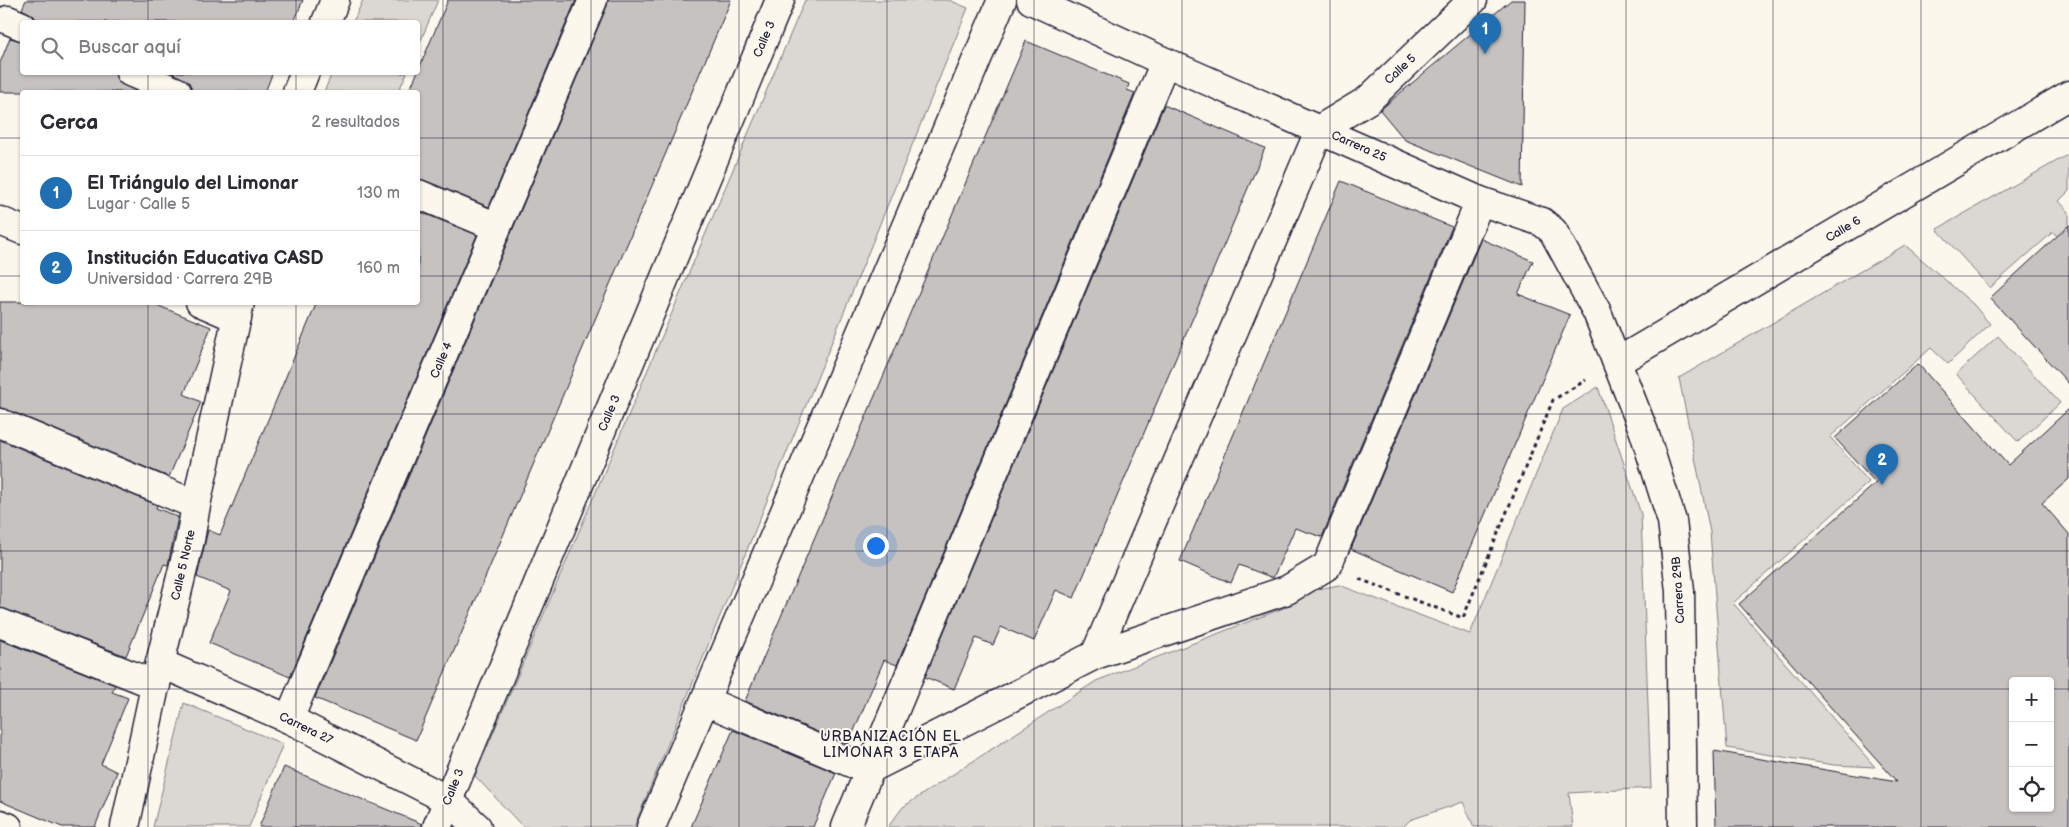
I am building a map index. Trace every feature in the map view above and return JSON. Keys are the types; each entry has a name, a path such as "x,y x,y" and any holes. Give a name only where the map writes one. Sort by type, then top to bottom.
{"street":[{"path":"327,20 335,0"},
{"name":"Calle 4","path":"289,719 593,0"},
{"name":"Calle 3","path":"437,827 780,0"},
{"path":"651,827 1002,0"},
{"name":"Carrera 25","path":"1031,0 1165,62 1480,201 1542,222 1553,231 1597,312 1617,362"},
{"name":"Calle 5","path":"1320,129 1368,100 1474,0"},
{"path":"846,827 868,770 1165,62"},
{"path":"137,75 172,90"},
{"path":"298,90 304,75"},
{"name":"Calle 6","path":"1617,362 2069,95"},
{"path":"1095,655 1320,129"},
{"path":"420,195 497,227"},
{"path":"705,701 868,770 1095,655 1286,590 1327,566 1480,201"},
{"path":"0,221 20,229"},
{"path":"214,305 238,310"},
{"name":"Calle 5 Norte","path":"126,827 158,674 190,540 238,310"},
{"name":"Carrera 29B","path":"1617,362 1644,432 1672,521 1680,591 1683,827"},
{"path":"0,423 196,505"},
{"name":"Carrera 27","path":"0,623 289,719 448,800 477,827"},
{"path":"0,824 8,827"}],"path":[{"path":"1327,566 1463,618 1552,400 1617,362"}],"shaded area":[{"path":"363,0 438,0 420,42 420,20 354,20"},
{"path":"805,0 949,0 968,8 634,827 523,827 475,776"},
{"path":"331,75 406,75 399,90 325,90"},
{"path":"2069,154 2069,191 2059,201 2069,212 2069,249 2053,232 1990,288 1937,229"},
{"path":"1905,245 1973,304 1990,324 1948,364 1931,348 1830,437 1869,482 1733,603 1875,767 1834,765 1727,748 1710,532 1679,378"},
{"path":"1998,336 2060,403 2018,442 1956,374"},
{"path":"1598,387 1641,514 1651,788 1569,793 1573,827 1474,827 1463,802 1410,820 1403,827 888,827 903,807 1096,681 1286,607 1313,590 1339,585 1470,634 1563,409"},
{"path":"184,703 283,744 249,827 153,827"}],"building":[{"path":"26,0 303,0 295,20 36,20 34,16 22,9"},
{"path":"448,0 576,0 489,207 420,179 420,90 410,90 416,75 420,75 420,66"},
{"path":"608,0 731,0 416,740 315,698"},
{"path":"1511,0 1525,0 1522,187 1405,140 1380,110"},
{"path":"10,38 20,40 20,75 116,75 118,82 134,90 20,90 20,92 0,92 0,63"},
{"path":"1026,41 1129,84 1127,90 1135,93 897,665 884,660 848,745 745,701"},
{"path":"176,75 272,75 266,90 191,90 189,82"},
{"path":"1164,105 1265,148 1074,598 1056,590 1034,641 1001,627 993,645 976,638 954,689 925,677"},
{"path":"1341,181 1452,227 1322,537 1295,528 1273,578 1239,565 1231,583 1180,561"},
{"path":"420,212 477,235 290,677 209,643 231,591 197,577 208,530 220,535 316,305 420,305"},
{"path":"2069,225 2069,384 1990,298"},
{"path":"1481,239 1533,261 1518,294 1570,315 1452,592 1351,549"},
{"path":"0,302 20,302 20,305 156,305 211,327 184,394 201,402 169,477 0,408"},
{"path":"1918,364 2008,465 2069,409 2069,479 2042,503 2069,534 2069,827 1716,827 1714,751 1897,782 1739,604 1876,483 1835,438"},
{"path":"0,440 157,505 156,508 178,517 168,565 164,564 126,656 0,608"},
{"path":"0,640 115,685 112,692 128,698 101,764 117,772 95,827 62,827 0,801"},
{"path":"733,730 836,773 813,827 691,827"},
{"path":"284,767 422,824 422,827 259,827"}],"place":[{"name":"El Triángulo del Limonar","path":"1485,54"},
{"name":"Institución Educativa CASD","path":"1882,485"}],"district":[{"name":"URBANIZACIÓN EL LIMONAR 3 ETAPA","path":"891,744"}]}
